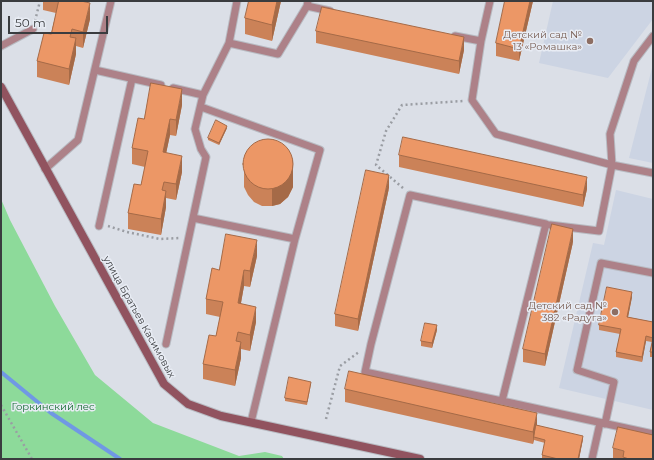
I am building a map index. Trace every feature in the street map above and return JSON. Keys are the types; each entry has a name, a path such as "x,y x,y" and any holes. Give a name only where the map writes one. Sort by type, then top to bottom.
{"street":[{"name":"улица Братьев Касимовых","path":"1,87 164,384 188,404 222,416 420,459"}],"lane":[{"path":"45,169 78,140 111,1"},
{"path":"166,344 206,157 201,149 195,129 204,95 229,43 237,1"},
{"path":"490,1 481,41 472,100 496,134 612,165 653,173"},
{"path":"229,43 278,54 308,4 337,12"},
{"path":"1,46 33,29"},
{"path":"451,35 481,41"},
{"path":"653,36 634,61 610,134 612,165 599,231 546,224 410,195 365,372 653,434"},
{"path":"95,70 204,95"},
{"path":"100,225 132,79"},
{"path":"201,107 320,150 295,239 251,422"},
{"path":"193,218 295,239"},
{"path":"502,401 546,224"},
{"path":"592,459 614,382 577,370 601,264 653,273"}],"path":[{"path":"33,29 40,1"},
{"path":"410,195 376,165 386,131 402,105 472,100"},
{"path":"100,225 160,239 189,238"},
{"path":"326,419 340,366 371,344"},
{"path":"1,405 32,459"}],"shaded area":[{"name":"Детский сад № 13 «Ромашка»","path":"553,1 653,1 653,19 608,78 539,63"},
{"path":"653,64 653,163 629,158"},
{"name":"Детский сад № 382 «Радуга»","path":"616,190 653,199 653,410 559,388 593,243 604,245"}],"green space":[{"name":"Горкинский лес","path":"1,199 10,220 55,306 95,375 153,423 239,456 265,452 282,456 284,459 1,459"}],"building":[{"path":"59,1 81,1 90,3 83,32 72,29 70,37 76,38 69,69 37,61 44,33 51,34"},
{"path":"249,1 277,1 272,25 245,18"},
{"path":"505,1 530,1 519,49 496,43"},
{"path":"322,7 464,37 459,61 316,31"},
{"path":"151,83 182,89 176,120 170,119 163,152 182,156 176,184 164,182 162,190 166,191 161,219 128,213 134,184 141,185 148,151 132,148 138,118 144,119"},
{"path":"216,120 227,126 219,143 208,138"},
{"path":"403,137 587,177 583,195 399,155"},
{"path":"268,139 278,141 286,146 291,154 293,164 291,174 286,182 278,187 268,189 258,187 250,182 245,174 243,164 245,154 250,146 258,141"},
{"path":"366,170 389,175 358,319 335,314"},
{"path":"552,224 573,229 545,354 523,349"},
{"path":"226,234 257,240 250,271 244,270 238,303 256,307 250,335 238,332 236,341 241,342 235,370 203,364 209,335 216,336 223,302 206,299 212,268 219,270"},
{"path":"607,287 632,292 627,317 653,322 653,338 646,336 642,357 616,352 621,329 599,325"},
{"path":"425,323 437,325 432,343 421,341"},
{"path":"653,338 653,352 650,352"},
{"path":"349,371 537,413 533,432 345,389"},
{"path":"289,377 311,382 307,402 285,398"},
{"path":"536,425 583,436 578,459 558,459 542,455 545,440 534,437"},
{"path":"618,427 653,435 653,459 629,459 623,457 624,451 613,448"}],"waterway":[{"path":"1,372 51,413 120,459"}],"place":[{"name":"Детский сад № 13 «Ромашка»","path":"590,41"},
{"name":"Детский сад № 382 «Радуга»","path":"615,312"}]}
